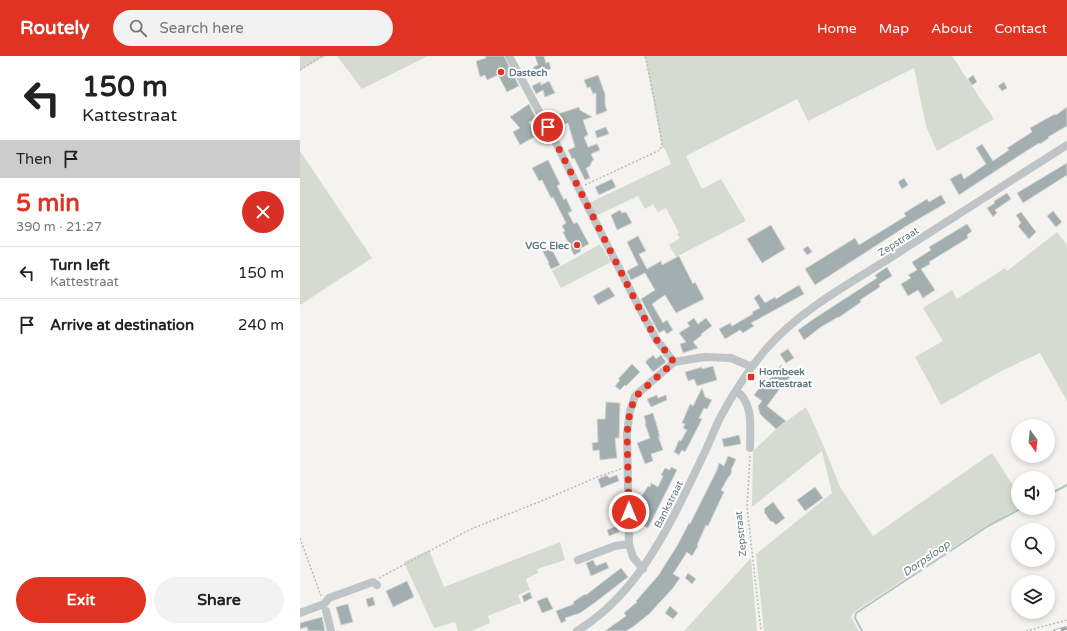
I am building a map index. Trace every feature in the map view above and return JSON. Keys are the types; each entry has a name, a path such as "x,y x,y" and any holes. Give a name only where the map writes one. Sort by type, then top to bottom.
{"street":[{"path":"509,56 554,139 578,189 656,339 674,362"},
{"name":"Zepstraat","path":"752,368 768,347 810,309 1067,145"},
{"path":"643,569 633,557 629,544 627,433 630,411 636,396 674,362 704,357 731,358 752,368"},
{"name":"Bankstraat","path":"577,631 609,607 630,586 643,569 659,542 702,458 721,416 752,368"},
{"path":"736,391 745,400 749,413 750,448"},
{"path":"578,560 616,546 629,544"},
{"path":"331,631 325,608 329,598 378,581"},
{"path":"300,613 325,608"}],"path":[{"path":"300,70 322,56"},
{"path":"578,189 662,148 654,97 645,56"},
{"name":"Zepstraat","path":"750,448 748,507 761,631"},
{"path":"378,581 471,529 597,477 628,466"},
{"path":"300,538 325,608"},
{"path":"1026,631 1067,620"}],"shaded area":[{"path":"300,56 326,56 300,70"},
{"path":"337,56 428,56 362,89"},
{"path":"645,56 952,56 994,119 937,151 926,126 914,68 808,121 797,99 686,156 702,189 721,179 746,221 676,257 669,245 680,238 677,234 679,233 666,208 658,212 653,204 645,209 638,196 596,216 589,203 671,164 665,149 662,147"},
{"path":"300,151 372,258 300,305"},
{"path":"1057,232 1067,245 1067,401 1040,353 1001,371 941,405 915,357 943,341 923,308 952,290 957,299 1005,268 1007,271"},
{"path":"600,244 611,262 561,288 552,271"},
{"path":"806,407 840,487 873,536 992,453 1011,482 1011,512 984,527 854,612 851,617 859,631 764,631 756,554 832,493 822,451 752,507 753,451 776,429"},
{"path":"560,542 565,560 537,569 538,573 526,579 530,590 518,595 521,603 488,616 490,623 471,631 458,631 455,622 434,628 404,562 429,550 444,587"},
{"path":"751,558 757,631 684,631"}],"building":[{"path":"485,56 504,56 519,86 507,92 498,75 487,80 485,75 480,77 476,61 486,58"},
{"path":"535,56 544,56 546,63 549,62 551,69 536,74 533,67 538,65"},
{"path":"598,75 605,94 607,111 596,115 596,93 593,94 590,87 587,88 584,80"},
{"path":"973,75 977,82 972,85 968,79"},
{"path":"549,81 555,93 545,97 543,90 536,94 532,86 540,82 541,85"},
{"path":"1004,82 1007,88 1002,91 998,86"},
{"path":"529,104 536,118 529,122 536,136 520,145 513,132 520,128 510,117"},
{"path":"579,107 580,110 592,117 583,120 588,135 584,137 588,147 597,144 600,150 591,154 594,160 590,166 586,168 590,178 585,180 574,158 572,159 568,150 575,147 568,123 562,125 559,118 553,120 551,114 557,112 558,114"},
{"path":"1067,107 1067,126 959,195 950,179 961,173 964,179 986,164 976,148 982,144 993,161 1009,150 1007,148 1032,132 1030,128 1055,114 1056,115"},
{"path":"606,127 609,134 597,138 595,131"},
{"path":"548,160 560,184 557,186 564,200 566,198 572,211 568,213 574,224 577,222 589,244 581,248 580,252 574,255 563,232 565,231 562,226 566,223 553,197 551,198 542,180 539,181 532,168"},
{"path":"1067,163 1067,175 1023,203 1017,193"},
{"path":"904,178 908,185 902,189 898,182"},
{"path":"612,179 616,187 599,195 595,187"},
{"path":"1007,193 1011,199 995,210 997,213 993,217 987,208 995,203 994,201"},
{"path":"941,195 946,203 908,225 815,285 805,269 855,238 859,245 906,216 904,213 927,199 929,202"},
{"path":"620,210 622,213 626,212 632,223 617,230 611,215"},
{"path":"1053,211 1062,222 1056,227 1047,216"},
{"path":"1021,212 1036,232 1029,239 1018,226 1021,223 1016,215"},
{"path":"967,224 972,231 967,235 968,238 929,262 930,264 921,269 935,290 923,298 918,290 908,296 901,284 911,278 908,275 917,270 912,262 931,250 929,247"},
{"path":"771,225 785,249 762,263 747,239"},
{"path":"638,236 646,251 639,254 647,269 661,261 662,265 679,256 693,284 695,282 704,299 676,313 665,295 652,304 663,323 667,320 673,330 667,334 664,330 659,333 641,299 655,290 645,273 631,280 627,271 638,265 627,242"},
{"path":"550,246 560,265 551,269 542,250"},
{"path":"808,246 812,252 807,255 803,249"},
{"path":"887,267 892,276 879,284 880,287 860,300 861,302 838,318 821,327 804,340 798,330 877,278 875,275"},
{"path":"799,285 804,294 751,323 754,326 743,333 740,330 725,339 719,329 730,323 732,326 753,314 752,312 760,308 754,298 759,294 765,303 775,297 776,299"},
{"path":"609,287 615,296 598,305 593,296"},
{"path":"694,318 698,324 706,318 712,326 693,342 698,348 683,353 680,344 686,342 679,333 690,326 687,323"},
{"path":"788,349 794,358 786,363 780,354"},
{"path":"653,355 656,359 661,355 666,362 653,372 646,361"},
{"path":"632,364 640,372 620,390 615,386 620,380 618,379"},
{"path":"781,365 793,374 767,406 786,421 776,429 760,414 758,406 762,401 754,395 764,382 766,384"},
{"path":"713,366 717,380 697,386 694,379 688,381 685,372 702,367 702,369"},
{"path":"702,388 705,397 712,400 707,409 704,408 699,418 702,419 685,452 682,450 679,455 674,452 679,440 681,441 687,430 683,428 685,424 682,423 690,404 693,406"},
{"path":"657,395 658,398 666,395 667,400 651,407 647,399"},
{"path":"606,402 620,403 619,438 615,438 617,458 600,460 599,450 593,451 592,443 598,442 597,419 605,419"},
{"path":"653,413 663,450 651,454 653,461 645,464 637,443 650,438 644,416"},
{"path":"739,435 741,444 724,447 722,439"},
{"path":"728,456 736,459 730,476 721,490 724,492 708,526 706,525 697,545 698,546 692,556 687,552 673,574 680,578 673,588 649,614 634,626 626,631 605,631 626,616 624,613 637,602 636,601 658,576 677,546 689,523 690,524 719,463 724,466"},
{"path":"671,467 677,470 648,528 638,523 638,518 643,509 636,505 648,486 650,487 651,483 658,487 663,476 661,475 665,468 670,470"},
{"path":"607,475 609,478 617,475 619,481 601,488 598,479"},
{"path":"815,487 823,498 805,511 797,500"},
{"path":"773,502 785,518 776,525 772,521 771,522 764,512 764,509"},
{"path":"616,526 619,532 609,536 607,530"},
{"path":"593,560 596,566 606,562 609,568 591,576 586,563"},
{"path":"621,568 628,577 580,613 565,618 566,621 561,623 556,611 574,604 573,602 585,594 586,595"},
{"path":"688,573 696,579 692,584 685,578"},
{"path":"407,581 414,597 393,607 386,591"},
{"path":"530,592 532,598 524,602 522,596"},
{"path":"373,597 375,605 368,607 366,599"},
{"path":"547,597 553,609 542,613 537,601"},
{"path":"348,604 353,622 341,625 336,607"},
{"path":"670,606 678,613 673,619 665,613"},
{"path":"322,617 325,631 308,631 307,627 300,629 300,623"}],"waterway":[{"name":"Dorpsloop","path":"1055,491 1067,485"},
{"name":"Dorpsloop","path":"862,631 855,618 856,613 988,526 1011,514"}],"railway":[{"path":"1055,631 1067,628"}],"place":[{"name":"Dastech","path":"501,72"},
{"name":"VGC Elec","path":"577,245"},
{"name":"Hombeek Kattestraat","path":"751,377"}],"route":[{"path":"548,127 641,312 656,339 674,362 636,396 630,411 627,433 629,512"}]}
